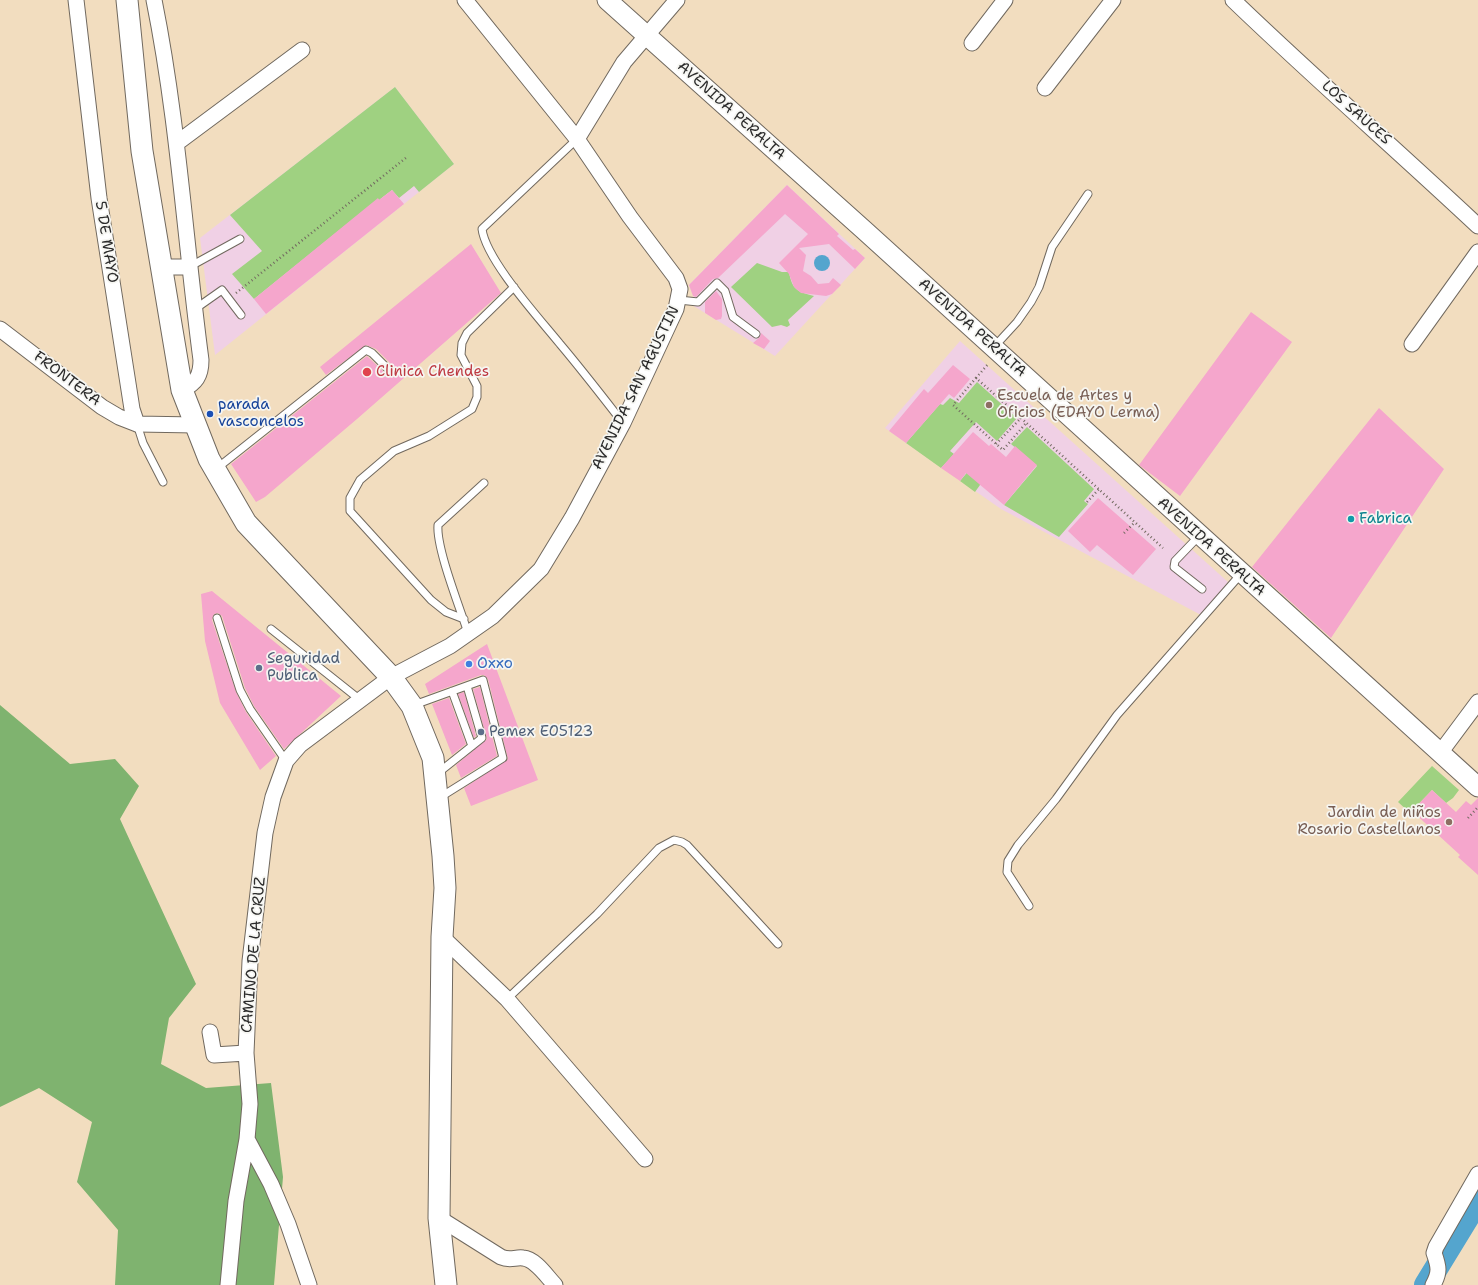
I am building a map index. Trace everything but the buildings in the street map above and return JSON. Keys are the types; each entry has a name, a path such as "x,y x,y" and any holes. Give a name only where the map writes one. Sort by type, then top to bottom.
{"main road":[{"path":"126,0 142,151 182,390 214,470 246,523 390,677 412,706 433,758 445,888 442,937 439,1218 446,1285"}],"street":[{"name":"5 DE MAYO","path":"76,0 99,198 132,409 137,424"},
{"path":"154,0 177,143 201,370 198,380 182,390"},
{"path":"465,0 577,139 624,62 677,0"},
{"name":"AVENIDA PERALTA","path":"607,0 1478,787"},
{"path":"972,43 1005,0"},
{"path":"1045,88 1113,0"},
{"name":"LOS SAUCES","path":"1234,0 1269,35 1351,107 1478,226"},
{"path":"177,143 302,50"},
{"name":"AVENIDA SAN AGUSTIN","path":"390,677 450,646 466,626 493,616 541,569 572,518 623,423 665,334 679,300 680,289 676,278 630,217 577,139"},
{"path":"1412,344 1478,252"},
{"path":"161,267 189,267"},
{"name":"FRONTERA","path":"0,329 91,399 119,417 137,424"},
{"path":"137,424 196,425"},
{"name":"CAMINO DE LA CRUZ","path":"228,1285 236,1201 247,1139 250,1104 246,1053 250,962 265,833 273,797 286,761 300,745 390,677"},
{"path":"1440,753 1478,702"},
{"path":"442,937 508,999 645,1159"},
{"path":"210,1032 214,1055 246,1053"},
{"path":"247,1139 271,1184 288,1224 309,1285"},
{"path":"1433,1285 1438,1276 1440,1267 1434,1253 1478,1174"},
{"path":"439,1218 501,1257 510,1260 517,1258 528,1259 556,1285"}],"lane":[{"path":"577,139 482,229 483,235 491,252 514,287 623,423"},
{"path":"993,348 1017,322 1031,302 1052,246 1088,194"},
{"path":"189,267 240,239"},
{"path":"679,300 698,302 716,282 725,291 733,318 756,334"},
{"path":"466,626 431,600 350,511 350,498 360,480 394,451 429,436 472,409 478,397 477,386 461,355 462,343 467,333 514,287"},
{"path":"194,310 222,290 241,315"},
{"path":"214,470 366,350 372,353 388,370"},
{"path":"137,424 143,443 163,482"},
{"path":"466,626 437,533 438,525 484,483"},
{"path":"1199,536 1175,561 1174,567 1202,589"},
{"path":"1029,906 1007,872 1008,861 1018,845 1056,799 1117,715 1241,574"},
{"path":"217,618 240,690 250,709 286,761"},
{"path":"271,629 359,699"},
{"path":"412,706 483,680 503,758 437,799"},
{"path":"435,776 482,738 467,686"},
{"path":"452,691 472,746"},
{"path":"508,999 598,914 659,848 674,840 687,845 778,944"}],"path":[{"path":"228,298 244,288 407,157"},
{"path":"1026,422 1004,450 953,405 976,378 1026,422 1163,548"},
{"path":"996,444 1021,418"},
{"path":"1013,427 1018,431"},
{"path":"1005,435 1011,440"},
{"path":"1087,502 1099,489"},
{"path":"1124,533 1135,522"},
{"path":"1468,818 1478,807"}],"shaded area":[{"path":"395,87 454,164 215,355 200,238"},
{"path":"787,185 865,258 775,356 692,305 695,300 689,285"},
{"name":"Escuela de Artes y Oficios (EDAYO Lerma)","path":"960,341 1228,582 1201,615 1001,509 885,428"}],"green space":[{"path":"395,87 454,164 419,192 414,186 399,198 392,190 379,200 378,199 254,299 232,274 262,251 230,215"},
{"path":"757,263 782,272 789,272 792,283 797,289 814,296 788,320 790,325 787,327 781,325 772,327 731,287"},
{"path":"977,382 1017,418 997,441 976,422 950,451 954,454 941,468 906,443 940,404 943,405 950,398 959,403"},
{"path":"1027,427 1094,489 1084,501 1088,504 1059,537 1004,505 1037,466 1011,444"},
{"path":"975,463 980,485 975,492 960,481"},
{"path":"0,705 70,764 115,759 139,786 120,819 196,984 169,1018 161,1064 206,1088 271,1083 283,1177 274,1285 115,1285 118,1230 77,1182 92,1122 39,1088 0,1107"},
{"path":"1432,766 1459,790 1453,798 1446,803 1432,790 1410,813 1398,802"}],"water":[{"path":"819,255 825,255 830,260 828,269 825,271 819,271 814,266 814,260"}],"waterway":[{"path":"1426,1285 1478,1200"}],"place":[{"name":"Clinica Chendes","path":"367,372"},
{"name":"Escuela de Artes y Oficios (EDAYO Lerma)","path":"989,405"},
{"name":"parada vasconcelos","path":"210,414"},
{"name":"Fabrica","path":"1351,519"},
{"name":"Oxxo","path":"469,664"},
{"name":"Seguridad Publica","path":"259,668"},
{"name":"Pemex E05123","path":"481,732"},
{"name":"Jardin de niños Rosario Castellanos","path":"1449,822"}]}
